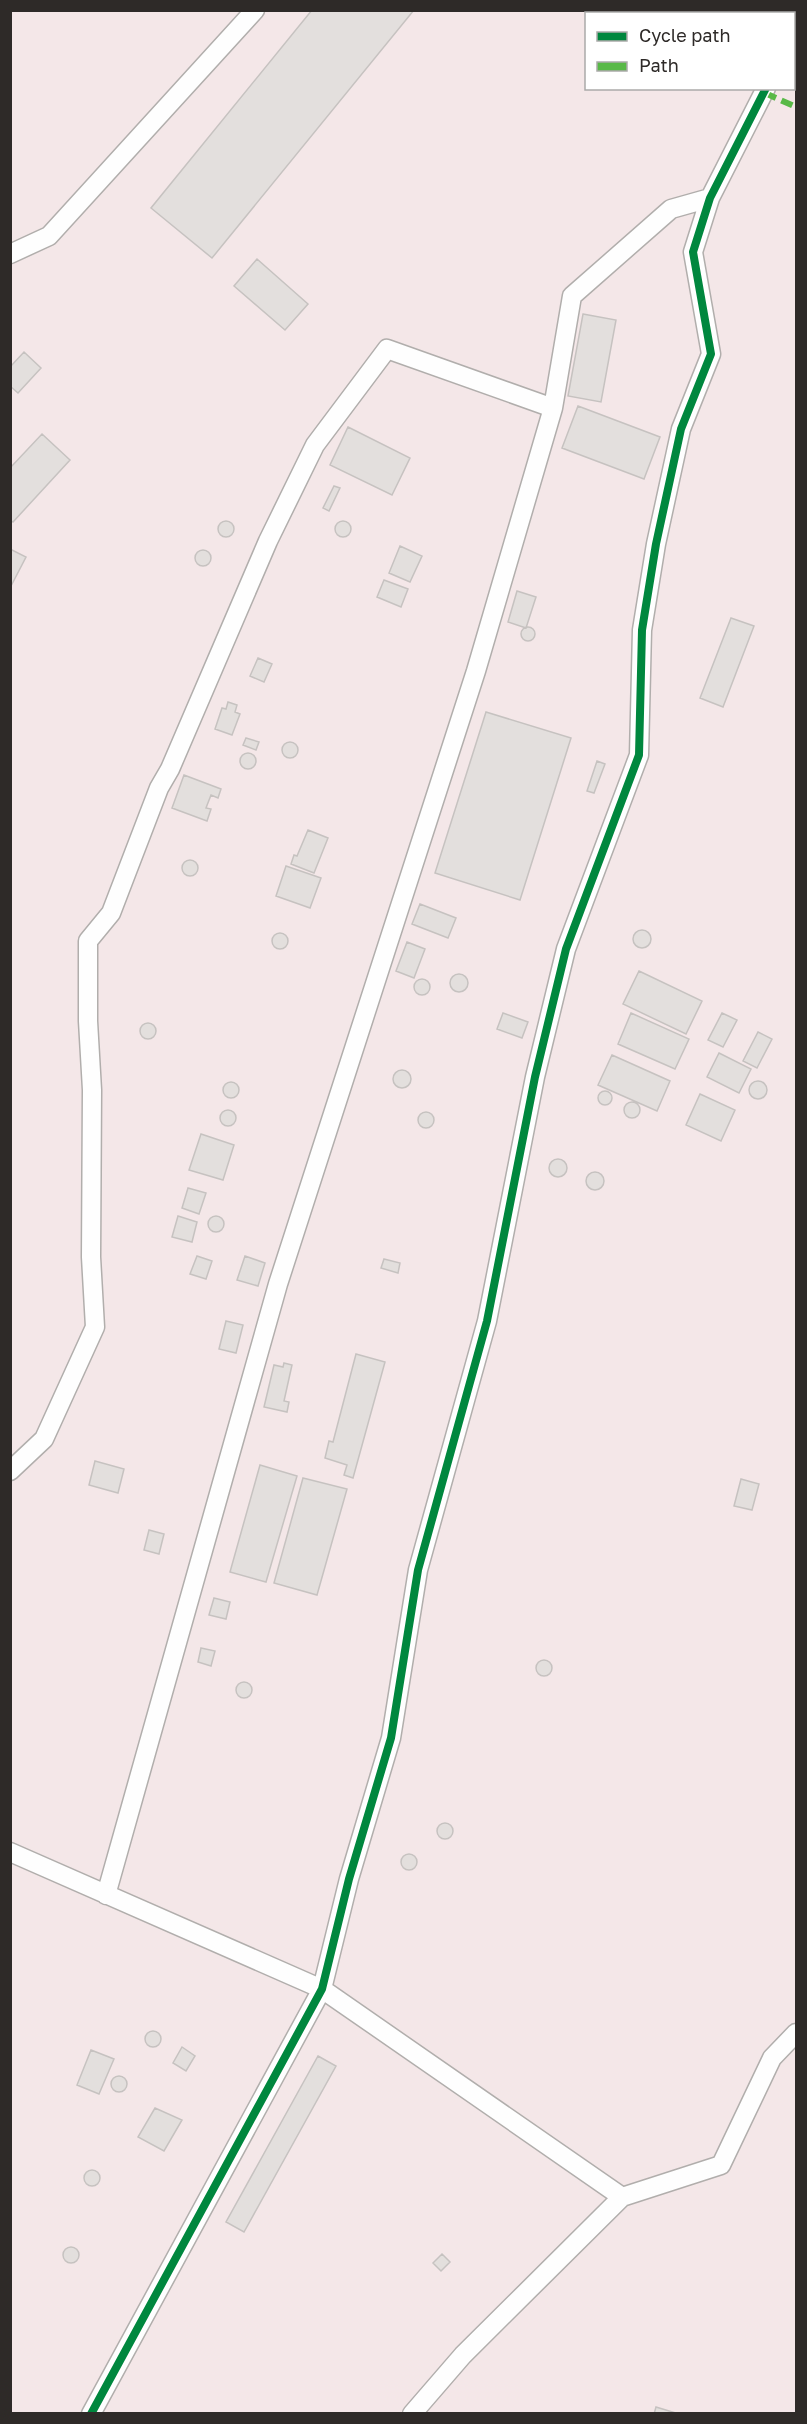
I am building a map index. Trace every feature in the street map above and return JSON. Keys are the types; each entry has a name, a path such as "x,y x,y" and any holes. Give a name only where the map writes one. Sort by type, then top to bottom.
{"street":[{"path":"10,254 49,236 255,10"},
{"path":"91,2414 322,1989 349,1879 391,1738 418,1570 487,1320 535,1077 566,949 639,755 642,630 656,544 681,429 711,354 693,252 710,198 765,90"},
{"path":"106,1895 278,1284 476,671 553,408 572,296 670,209 710,198"},
{"path":"10,1471 44,1439 95,1327 91,1257 92,1090 88,1021 88,941 111,913 159,788 174,759 268,541 315,445 387,349 553,408"},
{"path":"10,1852 322,1989 621,2197"},
{"path":"413,2413 464,2355 621,2197 721,2165 772,2058 796,2033"}],"shaded area":[{"path":"11,11 796,11 796,2413 11,2413"}],"building":[{"path":"312,10 414,10 212,258 151,208"},
{"path":"257,259 308,304 285,330 234,286"},
{"path":"583,314 616,320 601,402 568,396"},
{"path":"24,352 41,368 18,393 10,386 10,367"},
{"path":"578,406 660,437 644,479 562,448"},
{"path":"348,427 410,458 392,495 330,465"},
{"path":"42,434 70,460 13,522 10,520 10,468"},
{"path":"334,486 340,488 329,511 323,508"},
{"path":"226,521 234,529 226,537 218,529"},
{"path":"343,521 349,523 351,529 349,535 343,537 337,535 335,529 337,523"},
{"path":"400,546 422,556 410,582 389,573"},
{"path":"10,549 26,557 10,588"},
{"path":"203,550 209,552 211,558 209,564 203,566 197,564 195,558 197,552"},
{"path":"384,580 408,589 401,607 377,597"},
{"path":"517,591 536,597 526,628 508,622"},
{"path":"731,618 754,626 723,707 700,698"},
{"path":"528,627 533,629 535,634 533,639 528,641 523,639 521,634 523,629"},
{"path":"258,658 272,664 264,682 250,676"},
{"path":"228,702 237,705 235,712 240,714 232,735 215,729 222,708 226,709"},
{"path":"486,712 571,738 520,900 435,873"},
{"path":"246,738 259,742 256,750 243,745"},
{"path":"290,742 296,744 298,750 296,756 290,758 284,756 282,750 284,744"},
{"path":"248,753 254,755 256,761 254,767 248,769 242,767 240,761 242,755"},
{"path":"597,761 605,764 594,793 587,791"},
{"path":"184,775 221,789 218,798 211,795 206,808 211,809 207,821 172,808"},
{"path":"308,830 328,838 314,873 291,864"},
{"path":"190,860 196,862 198,868 196,874 190,876 184,874 182,868 184,862"},
{"path":"286,866 321,878 310,908 276,896"},
{"path":"420,904 456,918 448,938 412,924"},
{"path":"642,930 648,933 651,939 648,945 642,948 636,945 633,939 636,933"},
{"path":"280,933 286,935 288,941 286,947 280,949 274,947 272,941 274,935"},
{"path":"407,942 425,949 414,978 396,971"},
{"path":"639,971 702,1001 686,1034 623,1004"},
{"path":"459,974 465,977 468,983 465,989 459,992 453,989 450,983 453,977"},
{"path":"422,979 428,981 430,987 428,993 422,995 416,993 414,987 416,981"},
{"path":"503,1013 528,1022 522,1038 497,1029"},
{"path":"631,1013 689,1039 675,1069 618,1044"},
{"path":"722,1013 737,1020 723,1047 708,1040"},
{"path":"145,1023 151,1023 156,1031 154,1037 145,1039 140,1034 140,1028"},
{"path":"758,1032 772,1039 757,1068 743,1061"},
{"path":"719,1053 751,1069 739,1093 707,1077"},
{"path":"612,1055 670,1081 657,1111 598,1085"},
{"path":"402,1070 408,1073 411,1079 408,1085 402,1088 396,1085 393,1079 396,1073"},
{"path":"758,1081 764,1084 767,1090 764,1096 758,1099 752,1096 749,1090 752,1084"},
{"path":"231,1082 237,1084 239,1090 237,1096 231,1098 225,1096 223,1090 225,1084"},
{"path":"605,1091 610,1093 612,1098 610,1103 605,1105 600,1103 598,1098 600,1093"},
{"path":"700,1094 735,1110 721,1141 686,1125"},
{"path":"632,1102 638,1104 640,1110 638,1116 632,1118 626,1116 624,1110 626,1104"},
{"path":"225,1110 231,1110 236,1118 234,1124 225,1126 220,1121 220,1115"},
{"path":"426,1112 432,1114 434,1120 432,1126 426,1128 420,1126 418,1120 420,1114"},
{"path":"201,1134 234,1145 223,1180 189,1170"},
{"path":"558,1159 564,1162 567,1168 564,1174 558,1177 552,1174 549,1168 552,1162"},
{"path":"595,1172 601,1175 604,1181 601,1187 595,1190 589,1187 586,1181 589,1175"},
{"path":"188,1188 206,1193 199,1214 182,1208"},
{"path":"178,1216 197,1222 192,1242 172,1237"},
{"path":"213,1216 219,1216 224,1224 222,1230 213,1232 208,1227 208,1221"},
{"path":"197,1256 212,1261 206,1279 190,1274"},
{"path":"245,1256 265,1263 258,1286 237,1280"},
{"path":"384,1259 400,1263 398,1273 381,1268"},
{"path":"226,1321 243,1325 236,1353 219,1349"},
{"path":"356,1354 385,1362 353,1478 344,1475 347,1465 325,1458 329,1441 333,1442"},
{"path":"284,1363 292,1365 284,1401 289,1402 287,1412 264,1407 274,1365 283,1367"},
{"path":"95,1461 124,1469 118,1493 89,1485"},
{"path":"260,1465 297,1476 266,1582 230,1572"},
{"path":"303,1478 347,1489 317,1595 274,1583"},
{"path":"741,1479 759,1484 752,1510 734,1506"},
{"path":"149,1530 164,1534 159,1554 144,1550"},
{"path":"214,1598 230,1602 226,1619 209,1615"},
{"path":"201,1648 215,1651 211,1666 198,1662"},
{"path":"541,1660 547,1660 552,1668 550,1674 541,1676 536,1671 536,1665"},
{"path":"241,1682 247,1682 252,1690 250,1696 241,1698 236,1693 236,1687"},
{"path":"442,1823 448,1823 453,1831 451,1837 442,1839 437,1834 437,1828"},
{"path":"406,1854 412,1854 417,1862 415,1868 406,1870 401,1865 401,1859"},
{"path":"150,2031 156,2031 161,2039 159,2045 150,2047 145,2042 145,2036"},
{"path":"182,2047 195,2056 186,2071 173,2063"},
{"path":"91,2050 114,2059 99,2094 77,2085"},
{"path":"318,2056 336,2066 244,2232 226,2222"},
{"path":"116,2076 122,2076 127,2084 125,2090 116,2092 111,2087 111,2081"},
{"path":"155,2108 182,2120 164,2151 138,2137"},
{"path":"89,2170 95,2170 100,2178 98,2184 89,2186 84,2181 84,2175"},
{"path":"68,2247 74,2247 79,2255 77,2261 68,2263 63,2258 63,2252"},
{"path":"442,2254 450,2262 441,2271 433,2263"},
{"path":"656,2407 679,2414 654,2414"}],"marked path":[{"path":"765,93 796,107"}],"cycle path":[{"path":"91,2414 322,1989 349,1879 391,1738 418,1570 487,1321 535,1077 566,949 639,755 642,630 656,544 681,429 711,354 693,252 710,198 765,90"}]}
